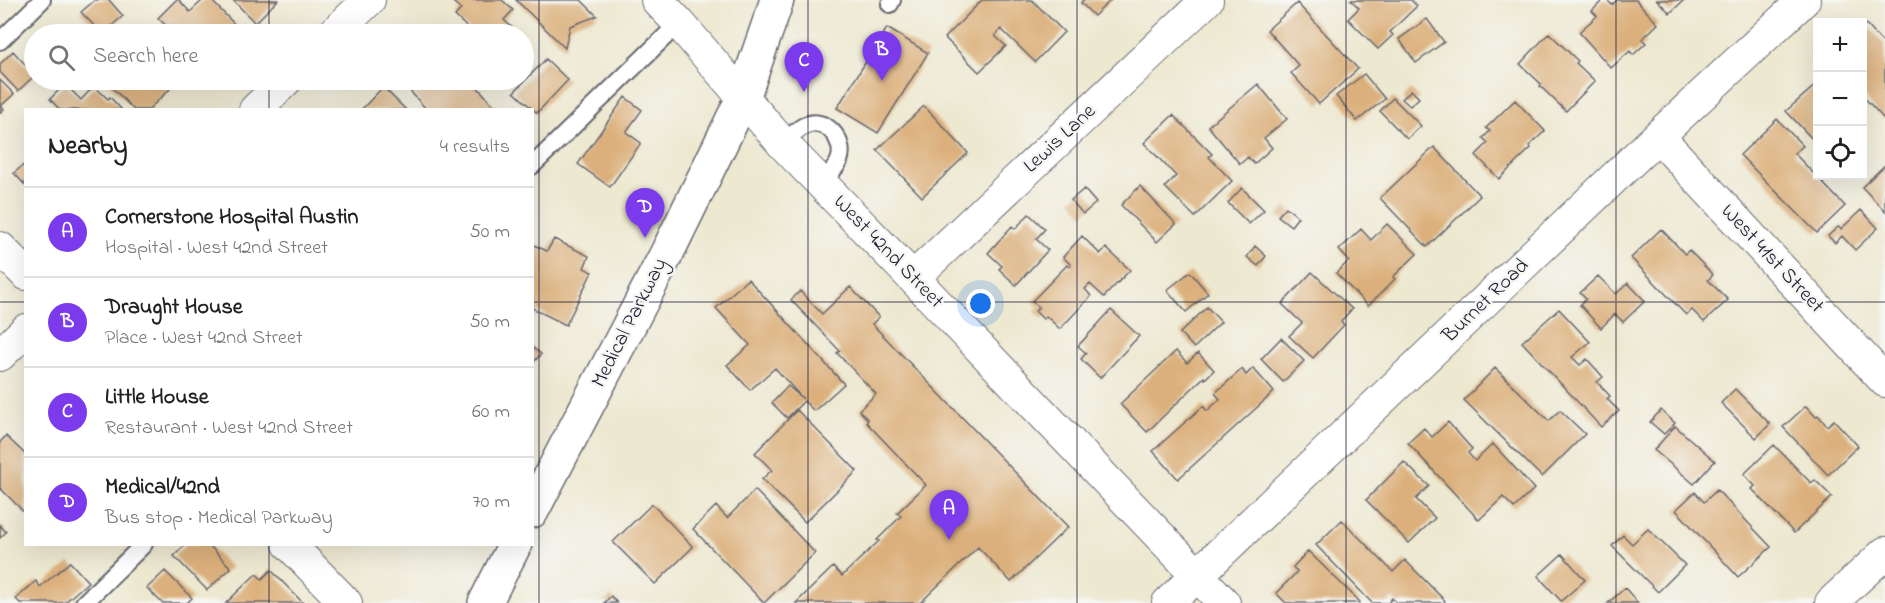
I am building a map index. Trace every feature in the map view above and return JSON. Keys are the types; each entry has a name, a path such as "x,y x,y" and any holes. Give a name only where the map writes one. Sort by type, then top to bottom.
{"street":[{"path":"344,24 369,0"},
{"name":"West 42nd Street","path":"657,0 783,144 1224,603"},
{"name":"Medical Parkway","path":"534,507 668,251 743,98 777,0"},
{"name":"Lewis Lane","path":"913,278 1208,0"},
{"name":"Burnet Road","path":"1168,603 1804,0"},
{"path":"257,108 276,90"},
{"name":"West 41st Street","path":"1658,136 1885,381"},
{"path":"0,248 24,272"},
{"path":"0,355 24,332"},
{"path":"291,546 346,603"},
{"path":"485,603 514,546"},
{"path":"1831,603 1885,553"}],"lane":[{"path":"0,41 42,0"},
{"path":"534,164 679,23"},
{"path":"783,144 804,126 811,123 831,130 837,136 840,143 840,160 821,183"},
{"path":"84,603 142,546"}],"building":[{"path":"95,0 109,0 123,16 114,24 92,24 81,12"},
{"path":"176,0 179,0 190,12 203,0 211,0 234,24 164,24 158,18"},
{"path":"233,0 278,0 255,23"},
{"path":"457,0 502,0 513,10 504,20 508,24 463,24 455,16 461,9 454,3"},
{"path":"516,0 581,0 597,16 570,26 565,48"},
{"path":"982,0 1032,0 1064,32 1035,62 1001,29 995,36 1006,46 979,72 945,38"},
{"path":"1083,0 1111,0 1094,16 1081,3"},
{"path":"1351,0 1411,0 1417,6 1390,32 1393,35 1378,49 1348,19 1359,8"},
{"path":"1603,0 1607,0 1612,5 1617,0 1636,0 1658,24 1642,39 1646,43 1633,55 1630,51 1611,68 1579,32 1597,16 1592,11"},
{"path":"1657,0 1684,0 1670,13"},
{"path":"1297,3 1358,69 1319,104 1291,73 1299,66 1267,30"},
{"path":"1427,19 1444,42 1416,63 1399,39"},
{"path":"1867,25 1885,45 1885,116 1883,118 1867,100"},
{"path":"887,28 928,53 878,133 837,108"},
{"path":"1549,33 1595,81 1566,111 1520,64"},
{"path":"13,51 24,63 24,85 18,91 0,72 0,64"},
{"path":"546,59 568,80 537,113 514,92 534,90 534,71"},
{"path":"1364,74 1385,99 1357,121 1336,96"},
{"path":"0,80 14,94 1,106 4,109 0,113"},
{"path":"1258,84 1287,119 1264,138 1272,148 1254,164 1248,157 1240,164 1208,126"},
{"path":"1813,87 1813,140 1786,111"},
{"path":"59,90 71,90 81,100 90,90 98,90 108,99 110,97 120,108 58,108 50,99"},
{"path":"115,90 169,90 150,108 132,108"},
{"path":"380,90 386,90 404,108 363,108"},
{"path":"409,90 480,90 496,108 425,108"},
{"path":"1411,90 1419,98 1410,106 1402,99"},
{"path":"625,97 642,110 626,132 641,143 610,187 578,164"},
{"path":"1393,98 1421,126 1407,139 1380,111"},
{"path":"1515,100 1545,131 1499,179 1476,155 1488,143 1483,138 1490,131 1486,128"},
{"path":"924,106 968,153 922,197 877,150"},
{"path":"1173,115 1212,154 1209,157 1232,181 1195,217 1165,187 1176,176 1144,143"},
{"path":"1777,119 1803,146 1794,153 1813,173 1813,180 1820,180 1845,206 1817,233 1740,155"},
{"path":"1434,147 1480,196 1427,247 1380,198"},
{"path":"24,165 24,184 14,173"},
{"path":"1885,165 1885,211 1862,187"},
{"path":"1140,186 1176,224 1157,242 1121,205"},
{"path":"1242,188 1264,210 1249,224 1228,203"},
{"path":"1084,189 1096,203 1083,214 1071,200"},
{"path":"1286,207 1298,217 1291,226 1278,216"},
{"path":"1861,210 1878,228 1855,250 1842,236 1835,243 1828,236 1838,227 1841,229"},
{"path":"1029,214 1045,229 1036,239 1048,250 1016,285 999,269 1002,266 988,253 1012,226 1015,229"},
{"path":"1387,224 1417,254 1368,306 1336,273 1349,261 1339,250 1361,229 1371,240"},
{"path":"1661,229 1685,254 1689,250 1713,275 1708,280 1728,300 1704,322 1692,310 1686,315 1631,258"},
{"path":"1082,236 1100,254 1106,248 1130,270 1104,297 1090,284 1085,289 1091,296 1060,329 1046,316 1043,319 1035,311 1039,307 1032,301 1067,265 1069,267 1071,265 1063,257"},
{"path":"554,239 589,256 584,268 592,272 566,325 534,309 534,245 547,251"},
{"path":"1255,246 1266,256 1258,266 1247,257"},
{"path":"1190,272 1208,293 1186,312 1167,290"},
{"path":"1312,272 1352,309 1341,321 1344,325 1313,358 1289,336 1302,323 1282,304"},
{"path":"1598,276 1616,294 1628,283 1645,301 1623,322 1615,314 1601,328 1580,305 1586,299 1580,293"},
{"path":"748,279 844,384 814,411 804,401 787,418 772,403 788,386 803,399 775,368 750,390 727,365 750,345 716,308"},
{"path":"850,287 879,317 872,324 1068,527 1011,582 978,547 920,603 796,603 833,567 842,576 879,541 877,540 901,516 897,513 926,485 866,422 868,420 859,410 876,394 837,353 840,351 791,300 800,291 822,314"},
{"path":"1207,307 1221,322 1194,348 1180,333"},
{"path":"1559,309 1590,342 1572,357 1580,365 1587,359 1603,377 1597,382 1610,396 1607,399 1619,411 1601,427 1522,342"},
{"path":"1111,310 1139,336 1100,378 1081,359 1086,353 1078,346"},
{"path":"1281,338 1304,361 1283,382 1261,359"},
{"path":"534,349 541,354 534,362"},
{"path":"1176,351 1187,363 1198,353 1214,370 1147,432 1120,404"},
{"path":"1253,368 1274,392 1178,479 1153,451 1203,406 1207,411 1220,399 1215,393 1242,369 1246,375"},
{"path":"1495,368 1549,421 1560,410 1585,434 1542,477 1464,400"},
{"path":"1735,389 1770,424 1756,438 1721,403"},
{"path":"1806,406 1827,426 1834,420 1858,446 1828,475 1783,427"},
{"path":"797,410 857,471 805,522 762,479 772,470 755,453"},
{"path":"1661,410 1675,423 1664,434 1650,422"},
{"path":"1448,422 1472,449 1468,453 1475,461 1493,444 1534,489 1514,508 1503,497 1479,520 1408,443 1424,428 1432,437"},
{"path":"1675,426 1715,461 1694,484 1654,450"},
{"path":"6,436 24,453 24,512 0,488 0,442"},
{"path":"1774,445 1811,483 1815,480 1832,497 1794,533 1752,489 1755,486 1744,474"},
{"path":"1404,462 1429,486 1416,499 1435,518 1409,543 1366,500"},
{"path":"755,490 815,553 764,603 693,529 716,506 727,518"},
{"path":"1717,490 1771,547 1738,577 1676,510 1695,492 1704,502"},
{"path":"652,504 693,547 655,584 613,542"},
{"path":"1342,520 1393,572 1405,560 1445,601 1444,603 1397,603 1392,598 1388,603 1372,603 1316,545"},
{"path":"0,525 6,532 0,538"},
{"path":"1648,529 1685,565 1658,592 1612,546 1623,535 1632,544"},
{"path":"184,546 210,546 231,568 207,590 174,556"},
{"path":"1308,551 1359,603 1286,603 1276,593 1297,572 1293,567"},
{"path":"1562,554 1585,580 1561,601 1538,576"},
{"path":"70,562 88,582 64,603 20,603 16,599 36,581 40,587"},
{"path":"271,570 303,603 226,603 256,574 262,579"},
{"path":"165,571 192,598 187,603 162,603 147,588"},
{"path":"1625,588 1638,603 1608,603"},
{"path":"611,596 617,603 604,603"}],"place":[{"name":"Draught House","path":"882,81"},
{"name":"Little House","path":"804,92"},
{"name":"Medical/42nd","path":"645,238"},
{"name":"Cornerstone Hospital Austin","path":"949,540"}]}
